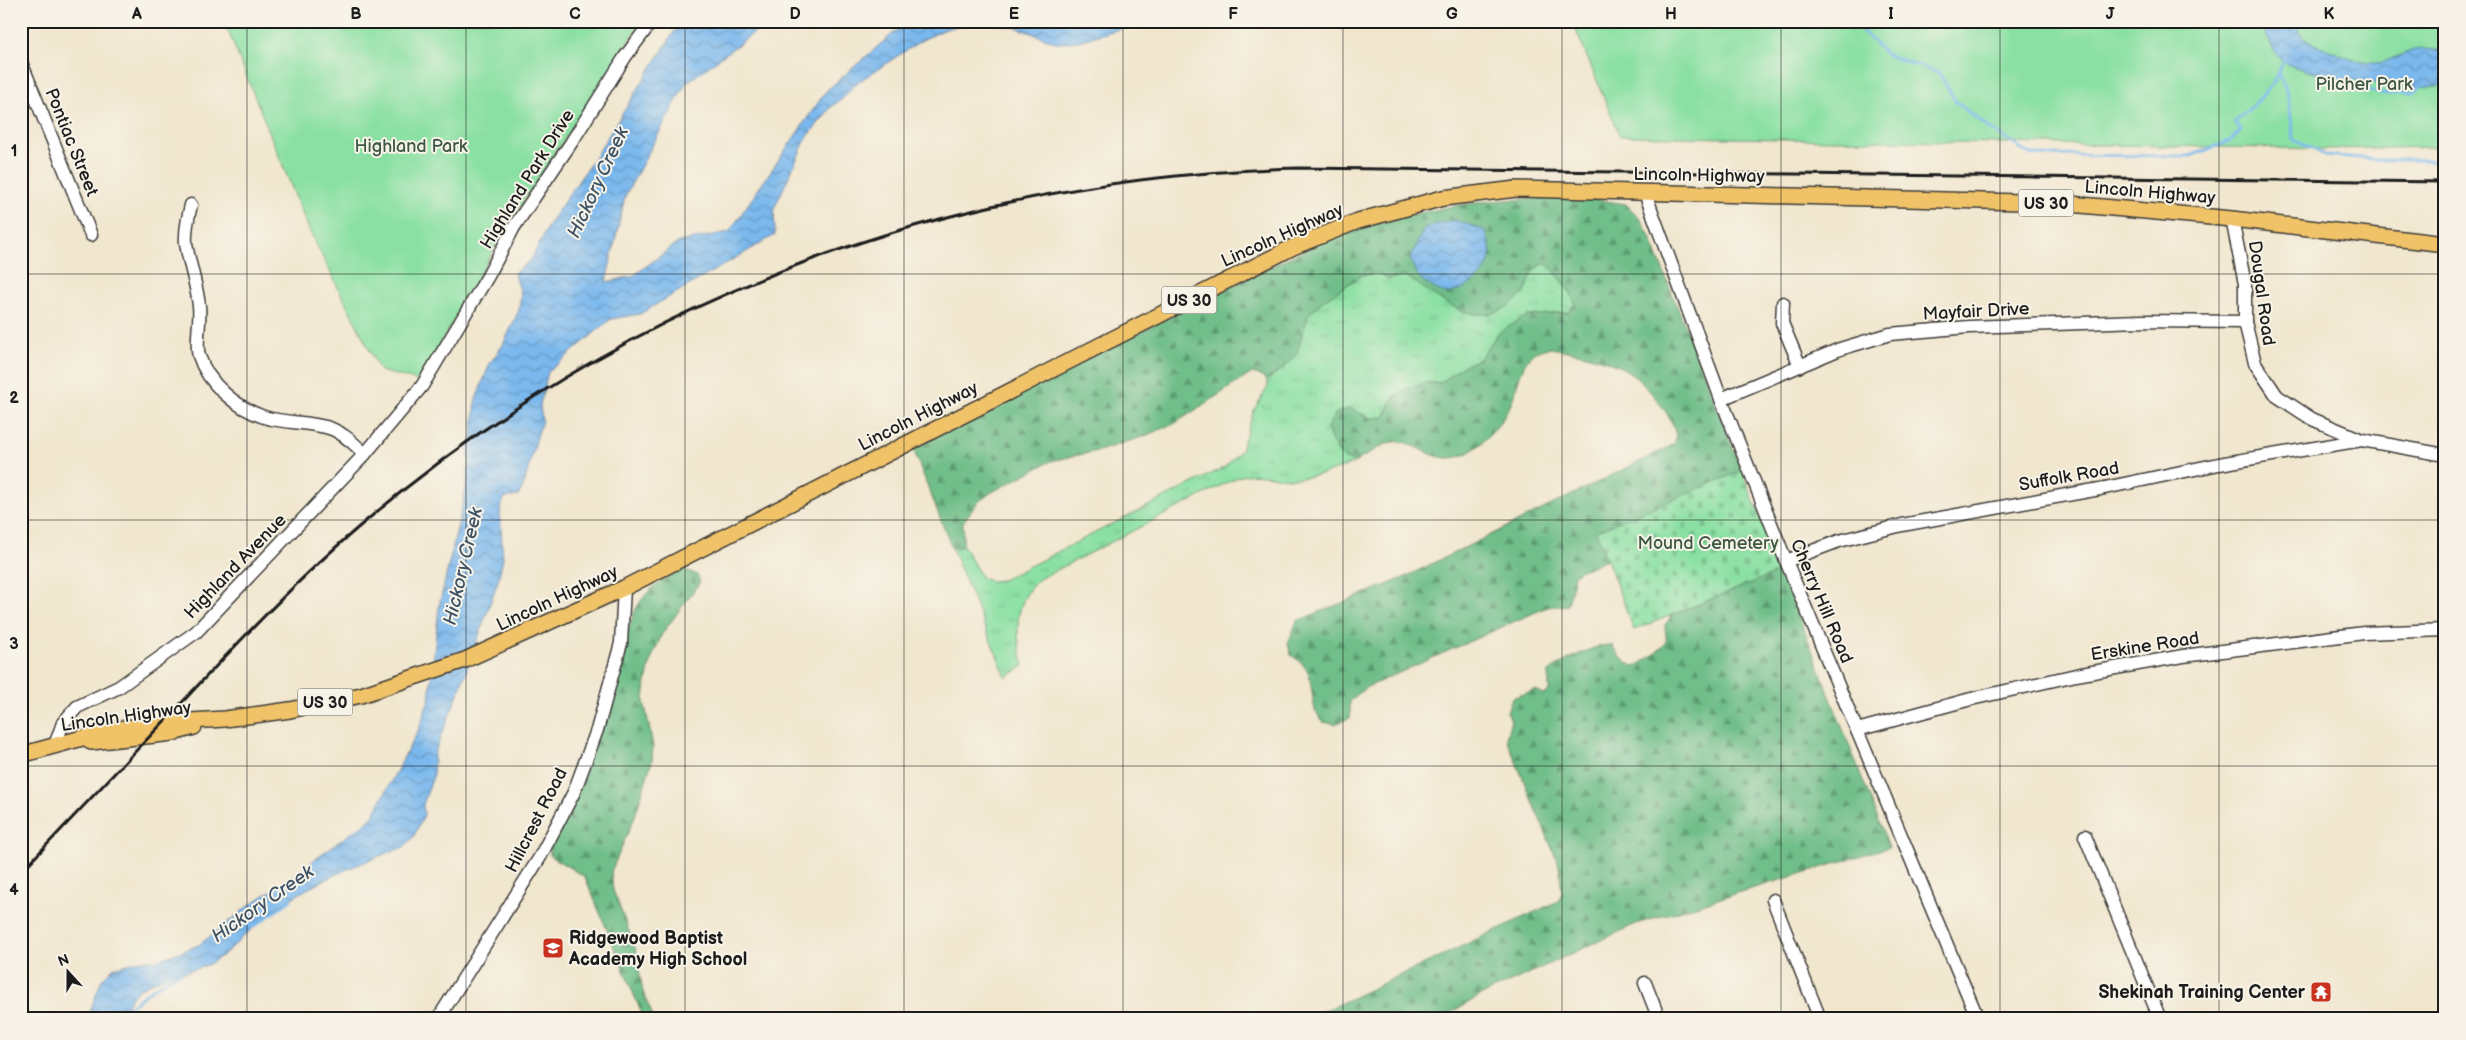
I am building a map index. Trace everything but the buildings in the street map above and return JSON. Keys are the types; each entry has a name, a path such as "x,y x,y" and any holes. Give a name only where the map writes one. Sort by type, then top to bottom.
{"main road":[{"name":"Lincoln Highway","path":"55,745 111,730 172,722 225,719 290,710 361,694 424,675 504,644 624,588 1294,246 1358,221 1443,198 1516,189 2059,203 2232,219 2445,244"},
{"name":"US 30","path":"21,754 55,745"}],"street":[{"name":"Highland Park Drive","path":"422,386 488,276 514,227 571,143 625,57 652,21"},
{"name":"Pontiac Street","path":"21,62 91,235"},
{"name":"Cherry Hill Road","path":"1645,193 1721,398 1786,561 1978,1019"},
{"path":"191,205 187,221 186,242 195,279 199,308 199,354 206,371 220,389 244,407 265,417 332,429 345,436 365,454"},
{"name":"Dougal Road","path":"2232,219 2246,284 2245,322 2254,363 2277,396 2312,419 2362,440 2445,455"},
{"path":"1784,303 1782,323 1800,366"},
{"name":"Mayfair Drive","path":"1721,398 1840,349 1890,334 1969,327 2140,321 2245,322"},
{"name":"Highland Avenue","path":"55,745 63,723 77,707 119,687 196,632 365,454 422,386"},
{"name":"Suffolk Road","path":"1786,561 1840,541 1902,525 2219,464 2362,440"},
{"name":"Hillcrest Road","path":"438,1019 540,857 574,792 597,730 620,643 624,588"},
{"name":"Erskine Road","path":"1857,730 1971,699 2048,681 2183,656 2364,633 2445,630"},
{"path":"2085,836 2160,1019"},
{"path":"1772,900 1820,1019"},
{"path":"1645,983 1659,1019"}],"green space":[{"name":"Highland Park","path":"224,21 642,21 508,225 419,381 380,371 309,230"},
{"name":"Pilcher Park","path":"1572,21 2445,21 2445,147 2323,149 1620,136"},
{"path":"1586,198 1626,204 1642,221 1742,471 1597,531 1607,560 1579,571 1574,576 1568,605 1547,607 1365,688 1350,701 1350,718 1335,724 1323,722 1315,711 1309,673 1301,662 1291,655 1288,643 1297,621 1401,579 1664,450 1674,443 1676,438 1670,419 1655,398 1629,372 1613,363 1551,348 1540,350 1532,355 1522,370 1513,399 1504,417 1484,441 1468,453 1454,458 1441,457 1408,444 1397,442 1379,447 1360,459 1353,461 1347,460 1338,451 1327,427 1336,413 1350,408 1369,418 1384,417 1394,398 1409,388 1427,383 1440,383 1463,366 1480,359 1498,333 1527,316 1569,312 1575,304 1573,298 1563,282 1547,263 1535,269 1527,288 1516,300 1495,313 1481,315 1455,308 1406,276 1388,279 1379,273 1362,275 1324,300 1308,315 1297,353 1284,368 1266,380 1252,373 1174,424 1102,450 1051,461 992,492 978,502 963,522 963,545 956,549 951,546 912,446 1324,240 1391,220 1460,205 1508,200"},
{"path":"1547,263 1563,282 1573,298 1575,304 1568,312 1555,313 1498,333 1480,359 1463,366 1440,383 1427,383 1409,388 1394,397 1384,417 1373,418 1362,413 1345,459 1358,461 1314,476 1287,478 1257,474 1238,477 1039,579 1024,598 1020,608 1018,631 1024,666 1006,677 951,546 956,549 963,545 982,578 990,581 1002,580 1225,467 1241,450 1254,410 1268,387 1266,380 1274,376 1303,333 1308,315 1324,300 1362,275 1379,273 1388,279 1406,276 1464,313 1526,289 1535,269"},
{"name":"Mound Cemetery","path":"1742,471 1781,571 1634,630 1596,531"},
{"path":"684,569 697,575 700,582 662,634 651,660 644,701 653,746 652,761 635,816 611,872 613,890 635,947 643,992 654,1019 644,1019 585,877 550,856 550,847 627,638 634,614 639,604 653,588"},
{"path":"1781,571 1889,847 1636,924 1484,994 1439,1019 1307,1019 1558,901 1562,893 1559,865 1506,738 1511,720 1507,712 1512,698 1535,690 1544,695 1549,691 1549,672 1570,658 1597,647 1612,645 1621,658 1634,667 1637,666 1664,645 1666,642 1665,625 1672,615"}],"water":[{"path":"681,21 770,21 686,83 625,196 606,282 633,276 679,242 729,232 826,91 904,24 909,21 983,21 946,29 922,40 855,84 842,99 832,106 806,139 774,209 775,235 640,314 611,319 548,372 540,405 542,420 523,487 518,496 504,498 500,512 503,558 498,581 462,684 434,754 433,777 423,804 424,815 413,838 404,847 337,874 289,900 266,916 225,953 209,964 157,980 145,986 127,1004 123,1019 91,1019 90,1011 102,979 113,968 142,960 158,960 199,945 251,904 303,870 317,857 371,819 419,729 429,700 439,606 464,499 469,463 468,450 472,437 476,399 490,363 503,345 519,310 521,293 514,273 531,260 550,222 593,160"},
{"path":"983,21 1136,21 1123,28 1078,41 1058,43 1015,27"},
{"path":"2260,21 2293,21 2302,36 2310,42 2353,60 2381,63 2414,50 2445,51 2445,85 2411,86 2362,81 2295,67 2279,57"},
{"path":"1455,220 1484,230 1489,242 1490,253 1484,272 1477,279 1468,286 1446,294 1419,277 1410,258 1425,227"}],"waterway":[{"path":"1315,21 1325,26 1338,21"},
{"path":"1852,21 1887,55 1939,73 1956,102 1989,128 2031,155 2190,156 2230,141 2241,130 2235,122 2270,87 2283,61"},
{"name":"Hickory Creek","path":"2324,73 2380,94 2412,93 2423,84"},
{"path":"2280,75 2288,97 2294,140 2325,155 2385,160 2445,160"},
{"name":"Hickory Creek","path":"253,927 291,900"},
{"name":"Hickory Creek","path":"122,1013 152,989 187,969"}],"railway":[{"path":"21,872 291,589 367,520 469,441 576,371 687,312 802,263 921,224 1044,195 1170,176 1299,168 2445,182"}],"place":[{"name":"Ridgewood Baptist Academy High School","path":"553,948"},
{"name":"Shekinah Training Center","path":"2321,992"}]}
